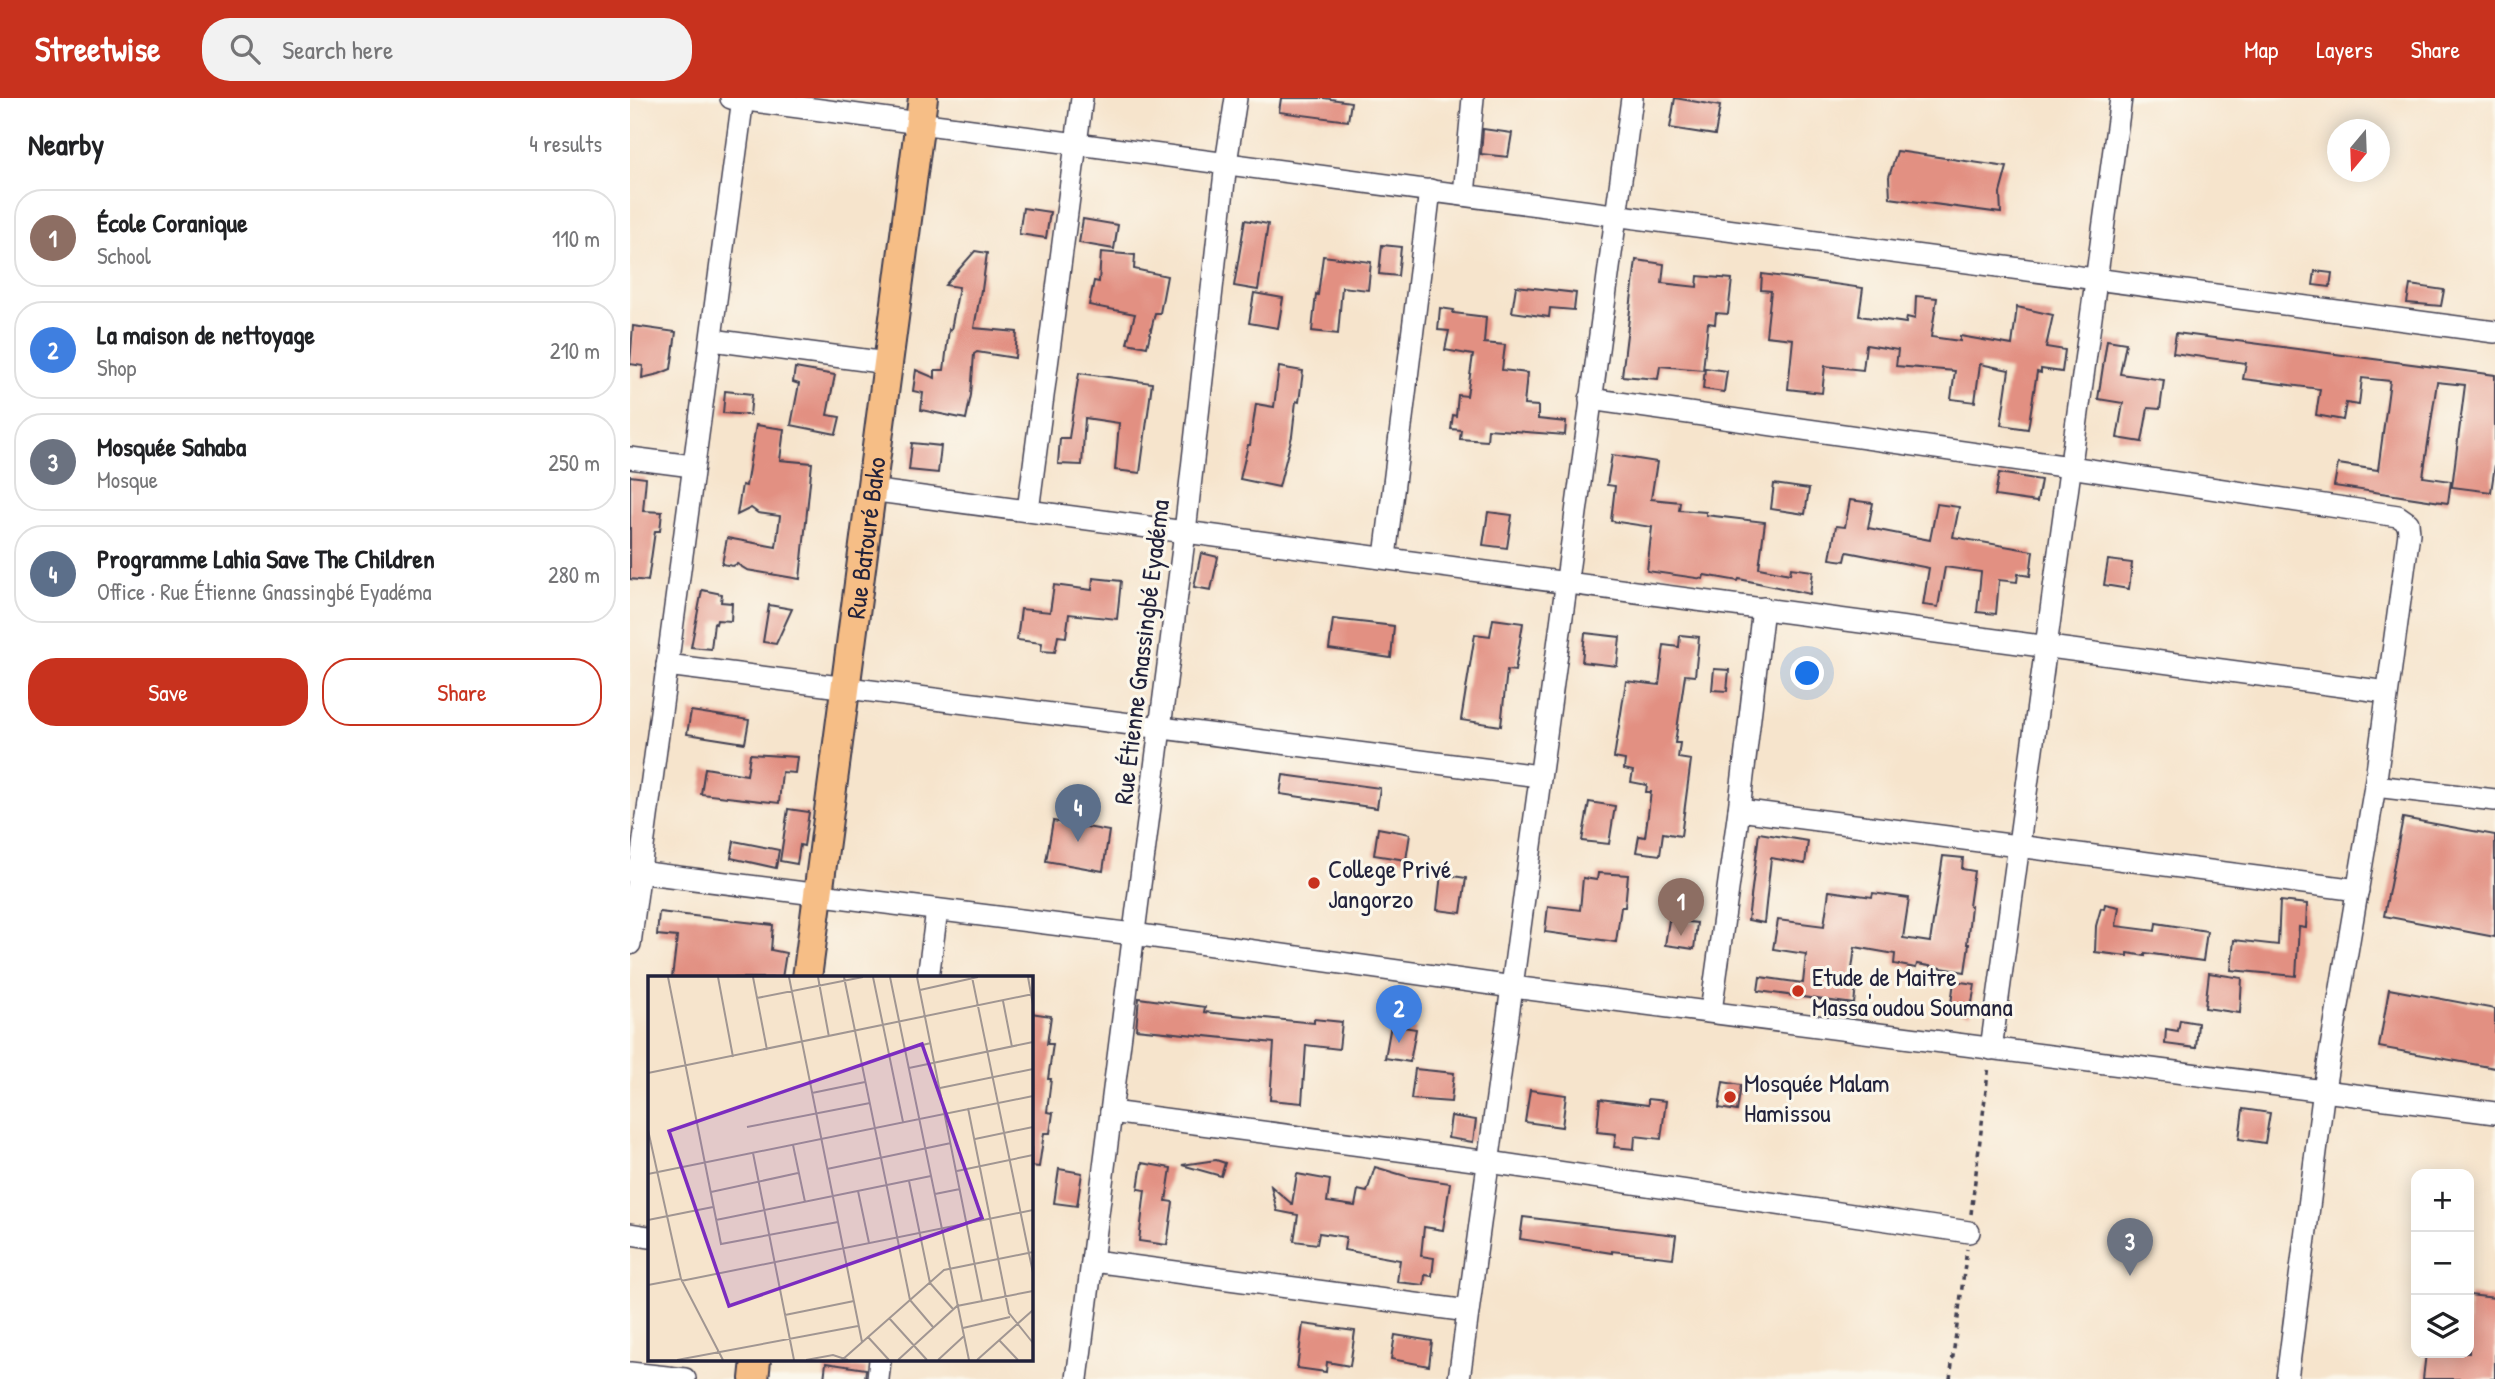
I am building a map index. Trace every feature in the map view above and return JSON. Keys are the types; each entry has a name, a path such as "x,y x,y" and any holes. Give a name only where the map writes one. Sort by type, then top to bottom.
{"main road":[{"name":"Rue Batouré Bako","path":"807,976 921,110"}],"street":[{"path":"630,944 635,872 712,340 739,98 921,110 1076,143 2495,332"},
{"path":"1028,511 1082,98"},
{"name":"Rue Étienne Gnassingbé Eyadéma","path":"1077,1379 1185,532 1226,163 1236,98"},
{"path":"1464,195 1473,98"},
{"path":"1459,1379 1632,98"},
{"path":"1991,1049 2121,98"},
{"path":"1385,557 1430,190"},
{"path":"712,340 887,363"},
{"path":"1590,399 2398,516 2408,523 2409,533 2375,786 2324,1089 2287,1379"},
{"path":"630,458 692,466"},
{"path":"870,490 2387,692"},
{"path":"1711,1011 1763,608"},
{"path":"667,665 1539,776"},
{"path":"2375,786 2495,800"},
{"path":"1739,810 2358,890"},
{"path":"635,872 1133,934 1513,987 2495,1113"},
{"path":"928,976 937,910"},
{"path":"1111,1112 1489,1162 1969,1232"},
{"path":"630,1234 648,1237"},
{"path":"1093,1262 1468,1311"},
{"path":"630,1373 684,1379"}],"building":[{"path":"1281,98 1324,98 1351,102 1348,121 1279,112"},
{"path":"1675,98 1720,106 1715,135 1670,128"},
{"path":"1483,129 1512,133 1508,157 1481,154"},
{"path":"1897,151 2007,167 2000,193 2001,213 1890,198 1889,177"},
{"path":"1023,208 1050,212 1046,238 1019,234"},
{"path":"1083,219 1118,225 1114,249 1079,243"},
{"path":"1245,220 1268,224 1258,290 1234,286"},
{"path":"1382,245 1401,247 1398,276 1379,274"},
{"path":"975,251 987,253 974,328 1017,332 1015,358 977,352 974,354 966,419 921,410 923,393 913,391 916,370 935,378 935,370 944,370 949,329 951,330 959,287 945,285"},
{"path":"1101,252 1135,255 1134,269 1167,276 1160,313 1155,313 1147,347 1127,343 1135,314 1089,305 1094,281 1099,282"},
{"path":"1323,256 1371,262 1368,290 1342,287 1338,334 1312,331"},
{"path":"1636,260 1664,264 1662,283 1697,287 1698,276 1732,279 1728,314 1716,313 1715,324 1708,323 1703,370 1660,366 1658,379 1622,376"},
{"path":"2315,271 2332,273 2330,287 2313,285"},
{"path":"1762,274 1863,288 1859,316 1906,323 1907,317 1915,319 1916,296 1937,298 1931,337 1960,341 1960,336 2012,345 2017,307 2053,315 2046,347 2065,350 2062,372 2041,369 2041,373 2037,372 2028,429 2001,425 2009,370 1980,364 1975,402 1951,399 1955,371 1896,366 1898,350 1866,345 1863,370 1825,366 1822,393 1788,389 1793,339 1766,336 1771,291 1761,290"},
{"path":"2410,285 2444,290 2441,306 2407,303"},
{"path":"1516,286 1576,293 1574,310 1550,308 1549,317 1512,312"},
{"path":"1254,293 1283,298 1278,328 1249,323"},
{"path":"1440,308 1454,310 1453,313 1486,317 1484,343 1505,345 1502,370 1527,373 1524,405 1538,406 1538,419 1566,422 1565,435 1488,429 1487,441 1460,439 1461,430 1451,429 1453,415 1456,416 1458,395 1467,396 1473,355 1445,350 1449,331 1438,330"},
{"path":"633,326 676,332 671,369 642,378 643,366 630,364"},
{"path":"2176,333 2495,375 2495,465 2491,492 2452,487 2465,385 2437,382 2423,477 2451,481 2448,503 2334,486 2338,464 2378,470 2390,381 2362,378 2359,405 2346,403 2343,420 2316,415 2320,389 2243,379 2246,363 2173,353"},
{"path":"2107,340 2126,343 2120,374 2164,380 2160,409 2148,408 2142,442 2117,438 2123,403 2098,399"},
{"path":"1279,367 1303,371 1292,436 1279,487 1240,479 1250,445 1256,404 1274,407"},
{"path":"795,368 835,375 827,415 840,417 836,434 791,425 799,384 793,382"},
{"path":"1705,368 1727,371 1724,392 1703,389"},
{"path":"1079,373 1152,383 1140,473 1115,470 1119,423 1085,418 1082,465 1058,464 1060,438 1069,438"},
{"path":"725,391 752,394 750,415 723,413"},
{"path":"756,425 784,429 780,460 812,463 800,579 747,570 737,564 722,564 727,538 776,547 780,516 758,513 751,508 737,515 742,485 746,486"},
{"path":"912,443 941,446 938,473 909,470"},
{"path":"1612,455 1657,462 1651,499 1680,502 1679,510 1765,522 1759,568 1790,574 1791,568 1813,571 1810,594 1739,579 1738,581 1704,575 1703,579 1647,571 1652,527 1611,521 1615,486 1607,485"},
{"path":"1999,473 2041,480 2037,502 1995,496"},
{"path":"630,476 646,478 643,511 662,512 660,531 655,531 648,581 630,579"},
{"path":"1774,484 1809,489 1805,514 1771,509"},
{"path":"1850,500 1873,503 1868,528 1930,540 1937,504 1959,507 1953,537 2033,551 2030,576 2018,574 2017,582 1999,580 1996,614 1977,612 1981,572 1945,567 1938,607 1923,605 1929,568 1847,552 1845,561 1830,559 1836,526 1845,527"},
{"path":"1488,512 1512,515 1507,548 1483,545"},
{"path":"1201,553 1218,557 1211,590 1194,587"},
{"path":"2108,560 2132,563 2129,589 2104,585"},
{"path":"1093,578 1121,581 1117,619 1069,614 1066,637 1058,636 1055,652 1041,651 1042,643 1017,640 1021,609 1050,612 1054,585 1092,590"},
{"path":"702,590 722,594 721,602 732,603 731,621 717,620 716,624 714,623 711,649 691,647"},
{"path":"769,605 792,609 776,644 763,642"},
{"path":"1333,619 1394,626 1391,658 1329,649"},
{"path":"1493,619 1523,623 1515,671 1507,670 1501,726 1461,720 1475,634 1490,636"},
{"path":"1585,633 1620,637 1617,666 1582,662"},
{"path":"1680,635 1699,637 1695,676 1685,675 1675,743 1680,743 1678,758 1691,760 1681,836 1663,833 1660,855 1636,852 1639,836 1645,837 1651,792 1646,792 1647,785 1631,782 1633,771 1624,769 1625,760 1614,758 1626,681 1659,685 1664,645 1679,647"},
{"path":"1714,669 1729,670 1727,691 1712,690"},
{"path":"691,711 749,720 745,743 687,734"},
{"path":"750,754 797,757 795,773 782,772 779,803 701,794 705,768 747,775"},
{"path":"1283,775 1380,788 1377,808 1280,794"},
{"path":"1589,802 1615,806 1609,844 1582,841"},
{"path":"788,809 809,812 804,846 800,845 797,864 780,861"},
{"path":"2403,818 2495,835 2495,937 2384,916"},
{"path":"1053,821 1109,831 1103,871 1046,861"},
{"path":"1378,828 1410,834 1406,860 1374,855"},
{"path":"1759,833 1808,841 1805,864 1771,858 1764,923 1748,920"},
{"path":"734,841 779,850 776,868 731,858"},
{"path":"1943,856 1963,858 1962,869 1974,871 1965,972 1917,964 1916,968 1894,964 1895,954 1855,947 1850,984 1856,985 1854,1004 1758,991 1760,977 1803,983 1806,954 1773,949 1778,920 1824,926 1829,891 1872,897 1873,893 1909,898 1903,938 1930,942"},
{"path":"1598,873 1628,875 1625,907 1621,907 1616,942 1545,932 1548,906 1580,910 1583,878 1597,880"},
{"path":"1441,874 1466,878 1461,913 1437,910"},
{"path":"2280,901 2307,904 2306,928 2299,927 2296,976 2231,970 2234,940 2278,945"},
{"path":"2105,904 2119,907 2116,926 2155,931 2156,923 2207,931 2203,961 2145,953 2145,956 2128,953 2128,956 2095,952 2096,926 2101,908 2104,909"},
{"path":"659,912 773,925 771,950 786,953 782,976 672,976 677,937 657,935"},
{"path":"1669,920 1697,923 1694,949 1665,945"},
{"path":"2209,973 2242,978 2240,1013 2205,1008"},
{"path":"1954,981 1975,984 1970,1015 1950,1012"},
{"path":"2389,989 2495,1009 2495,1068 2379,1047"},
{"path":"1139,998 1205,1007 1204,1012 1314,1023 1314,1019 1342,1022 1339,1049 1306,1045 1302,1103 1270,1100 1274,1043 1136,1029"},
{"path":"1032,1013 1051,1016 1047,1044 1053,1044 1047,1112 1053,1113 1050,1133 1044,1133 1039,1167 1032,1166"},
{"path":"2180,1020 2198,1023 2196,1048 2165,1044 2166,1029 2178,1031"},
{"path":"1391,1025 1416,1029 1410,1062 1385,1058"},
{"path":"1415,1069 1454,1073 1451,1102 1411,1099"},
{"path":"1723,1082 1741,1085 1737,1111 1719,1108"},
{"path":"1530,1090 1566,1095 1562,1127 1525,1122"},
{"path":"1600,1099 1648,1105 1648,1099 1666,1101 1661,1139 1635,1136 1634,1149 1614,1147 1616,1134 1597,1132"},
{"path":"2243,1109 2270,1113 2265,1143 2239,1139"},
{"path":"1451,1116 1476,1120 1473,1142 1448,1138"},
{"path":"1216,1160 1225,1163 1221,1176 1182,1165"},
{"path":"1142,1163 1171,1168 1166,1201 1173,1202 1167,1245 1139,1241 1145,1190 1138,1189"},
{"path":"1375,1167 1409,1177 1450,1183 1443,1230 1424,1227 1421,1256 1434,1258 1432,1276 1425,1275 1424,1285 1397,1282 1400,1260 1344,1250 1346,1237 1319,1233 1317,1244 1294,1241 1298,1215 1277,1211 1271,1186 1292,1204 1297,1174 1330,1180 1327,1202 1355,1206 1358,1190 1367,1192"},
{"path":"1059,1169 1082,1173 1077,1206 1054,1203"},
{"path":"1523,1217 1676,1235 1673,1258 1612,1253 1520,1239"},
{"path":"2474,1296 2495,1298 2495,1379 2423,1379 2425,1358 2474,1358"},
{"path":"1303,1324 1355,1331 1350,1366 1327,1362 1326,1372 1297,1368"},
{"path":"1395,1335 1432,1341 1429,1366 1391,1359"},
{"path":"826,1363 866,1369 865,1379 824,1379"}],"place":[{"name":"Programme Lahia Save The Children","path":"1078,842"},
{"name":"College Privé Jangorzo","path":"1314,883"},
{"name":"École Coranique","path":"1681,936"},
{"name":"Etude de Maitre Massa'oudou Soumana","path":"1798,991"},
{"name":"La maison de nettoyage","path":"1399,1043"},
{"name":"Mosquée Malam Hamissou","path":"1730,1097"},
{"name":"Mosquée Sahaba","path":"2130,1276"}]}
